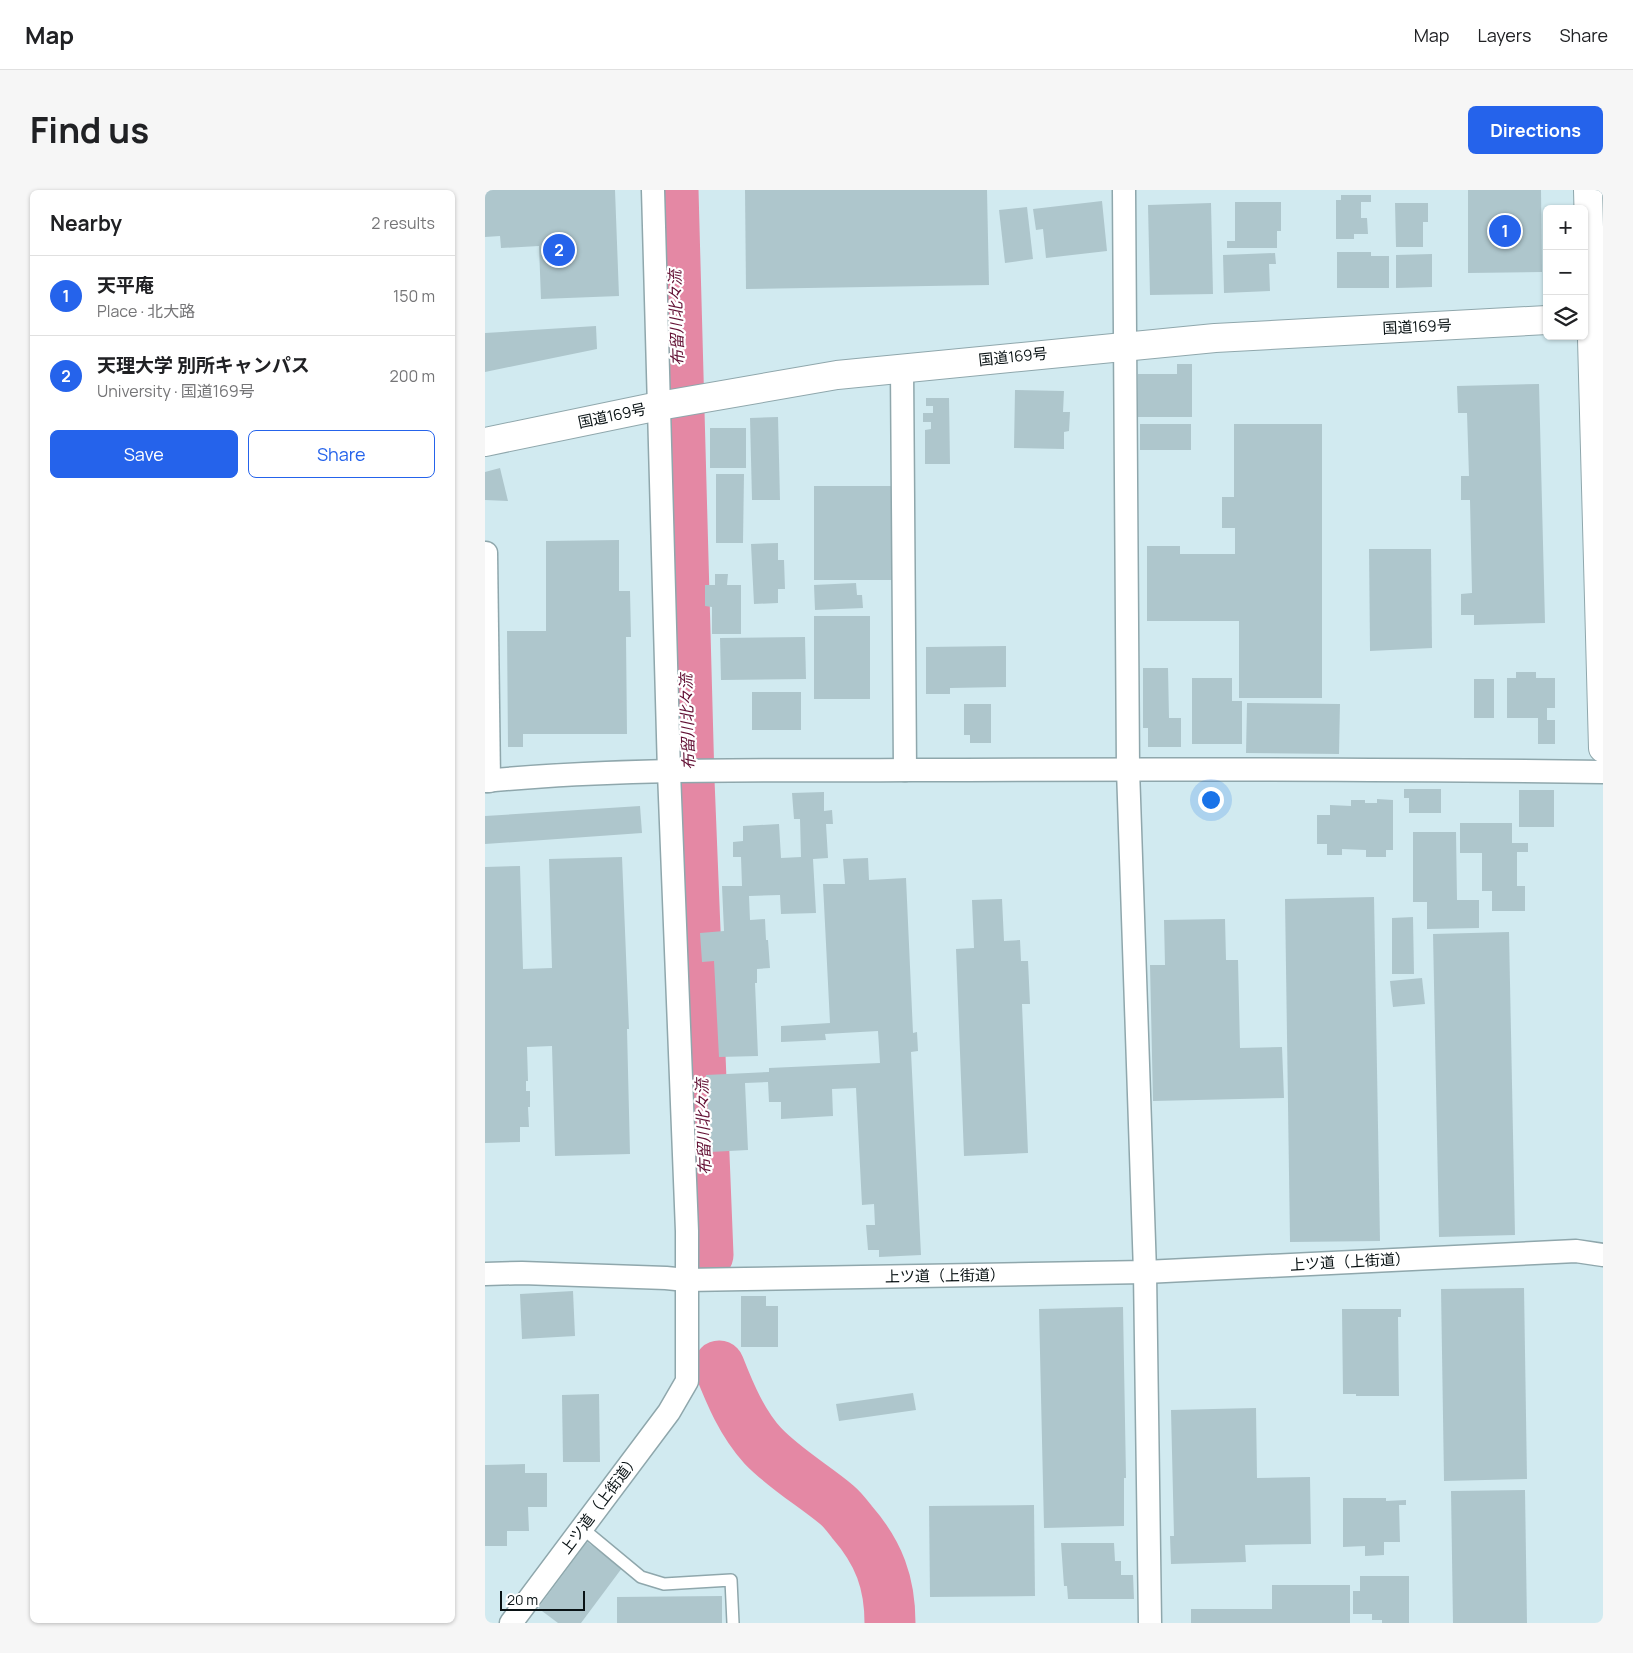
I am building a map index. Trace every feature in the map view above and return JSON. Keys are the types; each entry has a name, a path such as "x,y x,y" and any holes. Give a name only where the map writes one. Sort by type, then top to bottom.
{"main road":[{"path":"1588,190 1593,318 1603,748"},
{"name":"国道169号","path":"485,442 671,404 837,375 1215,338 1543,320"}],"street":[{"path":"485,1274 522,1273 686,1280 683,772 671,404 653,190"},
{"path":"1124,190 1128,769 1145,1272 1150,1623"},
{"path":"902,368 905,770"},
{"path":"486,553 487,781 683,772 905,770 1128,769 1603,772"},
{"name":"上ツ道（上街道）","path":"511,1623 669,1412 687,1381 686,1280 1145,1272 1576,1251 1603,1255"}],"lane":[{"path":"582,1528 641,1577 664,1584 731,1580 733,1623"}],"building":[{"path":"485,190 615,190 619,296 541,299 539,246 501,248 500,236 485,237"},
{"path":"745,190 987,190 989,285 746,289"},
{"path":"1468,190 1541,190 1542,272 1468,273"},
{"path":"1341,195 1371,195 1371,202 1361,202 1361,218 1367,218 1368,234 1354,234 1354,239 1336,239 1336,200 1341,200"},
{"path":"1102,201 1107,251 1046,258 1043,229 1036,230 1033,209"},
{"path":"1235,202 1281,202 1281,231 1277,231 1277,248 1227,248 1227,241 1235,241"},
{"path":"1211,203 1213,294 1150,295 1148,205"},
{"path":"1395,203 1428,203 1428,222 1423,222 1423,247 1396,247"},
{"path":"1027,207 1033,259 1005,263 999,210"},
{"path":"1337,252 1371,252 1371,256 1389,256 1389,288 1337,288"},
{"path":"1275,253 1276,264 1269,264 1270,291 1224,293 1223,255"},
{"path":"1432,254 1432,287 1396,288 1396,255"},
{"path":"596,326 597,349 485,372 485,333"},
{"path":"1177,364 1192,364 1192,417 1138,417 1138,374 1177,374"},
{"path":"1539,384 1545,623 1474,625 1474,615 1461,615 1461,594 1472,593 1470,500 1461,500 1461,476 1469,476 1467,413 1458,413 1457,386"},
{"path":"1015,390 1064,391 1063,412 1070,412 1069,431 1064,432 1064,449 1014,448"},
{"path":"926,398 949,398 950,464 925,464 925,430 931,429 931,422 923,422 923,413 933,413 933,406 926,406"},
{"path":"778,417 780,500 752,500 750,418"},
{"path":"1140,424 1191,424 1191,450 1140,450"},
{"path":"1234,424 1322,424 1322,698 1239,698 1239,621 1147,621 1147,546 1180,546 1180,554 1235,554 1235,528 1222,528 1222,497 1234,497"},
{"path":"710,428 746,428 746,468 710,468"},
{"path":"500,468 508,501 485,500 485,472"},
{"path":"716,474 744,474 743,543 716,543"},
{"path":"814,486 893,486 893,580 814,580"},
{"path":"619,540 619,591 630,591 631,637 626,637 627,734 523,734 523,747 508,747 507,631 546,631 546,541"},
{"path":"778,543 778,560 784,560 785,589 778,589 778,603 754,604 751,544"},
{"path":"1369,549 1431,549 1432,648 1370,651"},
{"path":"715,574 728,574 727,585 741,585 741,634 712,634 712,607 705,606 705,585 715,585"},
{"path":"856,583 857,595 862,595 863,608 815,610 814,585"},
{"path":"814,616 870,616 870,699 814,699"},
{"path":"805,637 806,679 721,680 720,638"},
{"path":"1006,646 1006,687 950,688 950,694 926,694 926,647"},
{"path":"1143,668 1168,668 1169,718 1181,718 1181,747 1148,747 1148,728 1143,728"},
{"path":"1516,672 1536,672 1536,678 1555,678 1555,708 1547,708 1547,720 1555,720 1555,744 1538,744 1538,718 1507,718 1507,678 1516,678"},
{"path":"1192,678 1232,678 1232,701 1242,701 1242,744 1192,744"},
{"path":"1474,679 1494,679 1494,718 1474,718"},
{"path":"752,692 801,692 801,730 752,730"},
{"path":"1247,703 1340,704 1339,754 1246,753"},
{"path":"964,704 991,704 991,743 970,743 970,735 964,735"},
{"path":"1404,789 1441,789 1441,813 1409,813 1409,798 1404,798"},
{"path":"1519,790 1554,790 1554,827 1519,827"},
{"path":"824,792 824,811 832,810 833,824 826,824 828,858 813,859 816,913 781,914 780,895 749,896 750,920 765,919 770,968 757,969 757,983 755,983 758,1056 719,1057 714,961 702,962 700,933 724,931 722,886 742,886 741,857 733,857 733,842 743,841 743,826 779,824 781,858 801,857 800,819 794,819 792,793"},
{"path":"1377,799 1393,800 1393,850 1386,850 1386,857 1366,857 1366,850 1342,849 1342,855 1327,855 1327,844 1317,844 1317,815 1330,815 1330,805 1351,806 1351,800 1365,800 1365,803 1377,803"},
{"path":"640,806 642,833 485,844 485,816"},
{"path":"1460,823 1512,823 1512,843 1528,843 1528,852 1517,852 1517,886 1525,886 1525,911 1492,911 1492,891 1482,891 1482,853 1460,853"},
{"path":"1413,832 1456,832 1457,900 1479,900 1479,928 1427,929 1427,902 1413,902"},
{"path":"622,857 629,1029 627,1029 630,1154 555,1156 552,1046 527,1047 528,1081 526,1081 526,1091 530,1091 530,1107 528,1107 529,1127 520,1127 520,1142 485,1143 485,867 520,866 523,969 552,968 549,859"},
{"path":"868,858 869,880 906,878 913,1033 917,1032 918,1051 911,1052 921,1255 879,1257 879,1250 868,1250 866,1225 875,1225 874,1204 862,1205 856,1088 832,1089 833,1116 781,1119 781,1102 769,1102 768,1082 745,1083 748,1150 710,1152 706,1075 769,1072 769,1068 880,1063 878,1031 825,1034 826,1040 781,1042 781,1026 830,1023 823,884 845,884 843,859"},
{"path":"1374,897 1380,1241 1290,1242 1285,899"},
{"path":"1002,899 1004,941 1020,940 1021,961 1028,961 1030,1004 1022,1004 1028,1153 964,1156 956,949 974,948 972,900"},
{"path":"1413,917 1414,974 1392,974 1392,918"},
{"path":"1225,919 1226,960 1238,960 1240,1048 1282,1047 1284,1098 1153,1101 1150,965 1165,965 1164,920"},
{"path":"1509,932 1515,1235 1439,1237 1433,934"},
{"path":"1422,978 1425,1004 1393,1007 1390,981"},
{"path":"1524,1288 1527,1479 1444,1481 1441,1289"},
{"path":"573,1291 575,1336 522,1339 520,1294"},
{"path":"741,1296 766,1296 766,1306 778,1306 778,1347 741,1347"},
{"path":"1123,1307 1126,1478 1124,1478 1124,1526 1044,1528 1039,1309"},
{"path":"1342,1309 1401,1309 1401,1317 1398,1317 1399,1396 1356,1396 1356,1394 1343,1394"},
{"path":"913,1393 916,1410 839,1421 836,1404"},
{"path":"599,1394 600,1462 563,1462 562,1395"},
{"path":"1256,1408 1257,1478 1310,1477 1311,1544 1245,1545 1246,1562 1171,1564 1170,1536 1174,1536 1171,1410"},
{"path":"525,1464 525,1473 547,1473 547,1507 528,1507 529,1531 507,1531 507,1546 485,1546 485,1465"},
{"path":"1525,1490 1527,1623 1453,1623 1451,1491"},
{"path":"1343,1498 1386,1498 1386,1501 1406,1500 1406,1505 1399,1505 1400,1542 1384,1542 1384,1555 1365,1556 1365,1546 1343,1547"},
{"path":"1034,1505 1035,1596 930,1597 929,1506"},
{"path":"587,1542 622,1568 581,1623 558,1623 538,1608"},
{"path":"1061,1543 1114,1543 1115,1561 1121,1561 1121,1575 1133,1575 1134,1599 1068,1599 1067,1586 1064,1586"},
{"path":"1360,1576 1409,1576 1409,1623 1382,1623 1382,1620 1372,1620 1372,1614 1353,1614 1353,1591 1360,1591"},
{"path":"1272,1585 1350,1585 1350,1623 1191,1623 1191,1609 1272,1609"},
{"path":"722,1596 722,1623 617,1623 617,1597"}],"waterway":[{"name":"布留川北々流","path":"673,190 689,780 708,1255"},
{"name":"布留川北々流","path":"719,1366 737,1408 763,1446 780,1462 839,1507 869,1545 876,1557 885,1582 890,1623"}],"place":[{"name":"天平庵","path":"1505,231"},
{"name":"天理大学 別所キャンパス","path":"559,250"}]}
